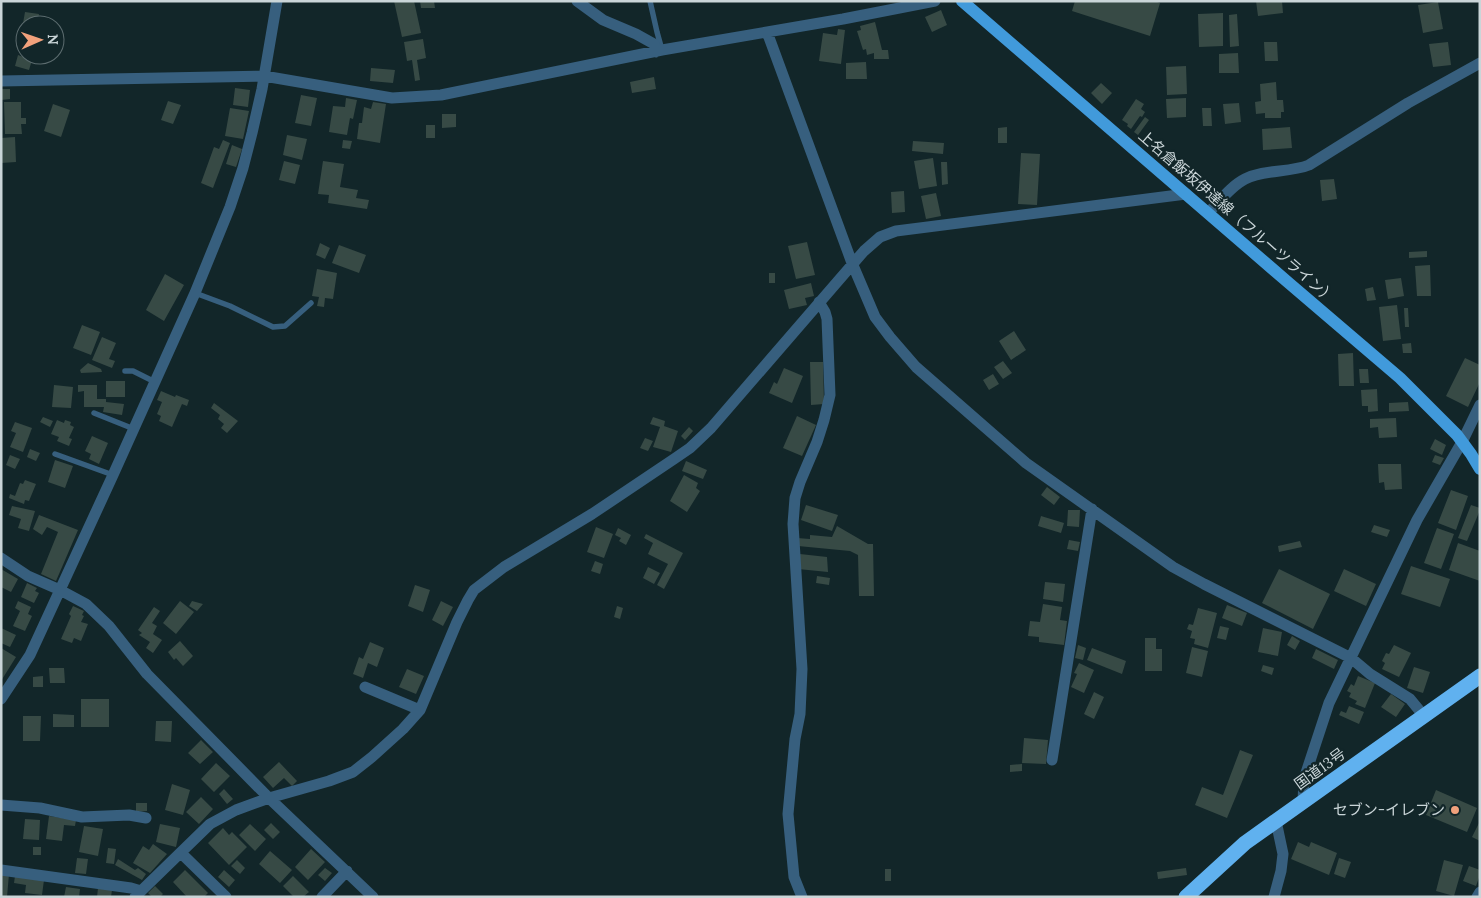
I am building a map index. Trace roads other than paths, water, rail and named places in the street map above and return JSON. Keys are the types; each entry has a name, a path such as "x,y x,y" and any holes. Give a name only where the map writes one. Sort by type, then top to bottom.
{"highway":[{"name":"国道13号","path":"1186,897 1246,843 1480,676"}],"main road":[{"name":"上名倉飯坂伊達線（フルーツライン）","path":"962,1 1400,378 1462,442 1480,469"}],"street":[{"path":"1,699 30,655 195,293 230,207 243,168 264,76 277,1"},
{"path":"577,1 603,20 654,44 659,51"},
{"path":"1,81 264,76 392,98 418,97 441,95 659,51 935,1"},
{"path":"767,32 852,264 875,317 916,367 1026,463 1173,567 1350,658 1370,674 1410,699 1424,716"},
{"path":"1208,213 1237,184 1246,178 1259,174 1295,170 1310,165 1408,103 1480,63"},
{"path":"1,870 131,888 138,894 210,824 236,810 353,772 390,740 420,710 457,622 474,590 504,568 592,514 690,448 711,428 864,250 880,237 896,231 1186,194"},
{"path":"802,897 794,877 788,814 795,738 800,714 802,669 793,524 795,498 817,442 830,395 827,319 825,312 818,302"},
{"path":"1303,802 1304,779 1329,703 1417,520 1462,442 1480,404"},
{"path":"1052,760 1092,508"},
{"path":"1,558 28,576 86,604 109,626 147,674 270,798 373,897"},
{"path":"365,687 420,710"},
{"path":"1,805 40,808 82,817 129,816 146,818"},
{"path":"1274,897 1281,871 1283,854 1276,821"},
{"path":"180,853 226,897"},
{"path":"322,897 347,871"},
{"path":"1478,897 1480,892"}],"lane":[{"path":"650,1 659,51"},
{"path":"195,293 230,306 273,327 285,326 311,303"},
{"path":"125,371 133,371 155,382"},
{"path":"94,414 134,429"},
{"path":"55,454 113,475"}],"place":[{"name":"セブン-イレブン","path":"1455,810"}]}
